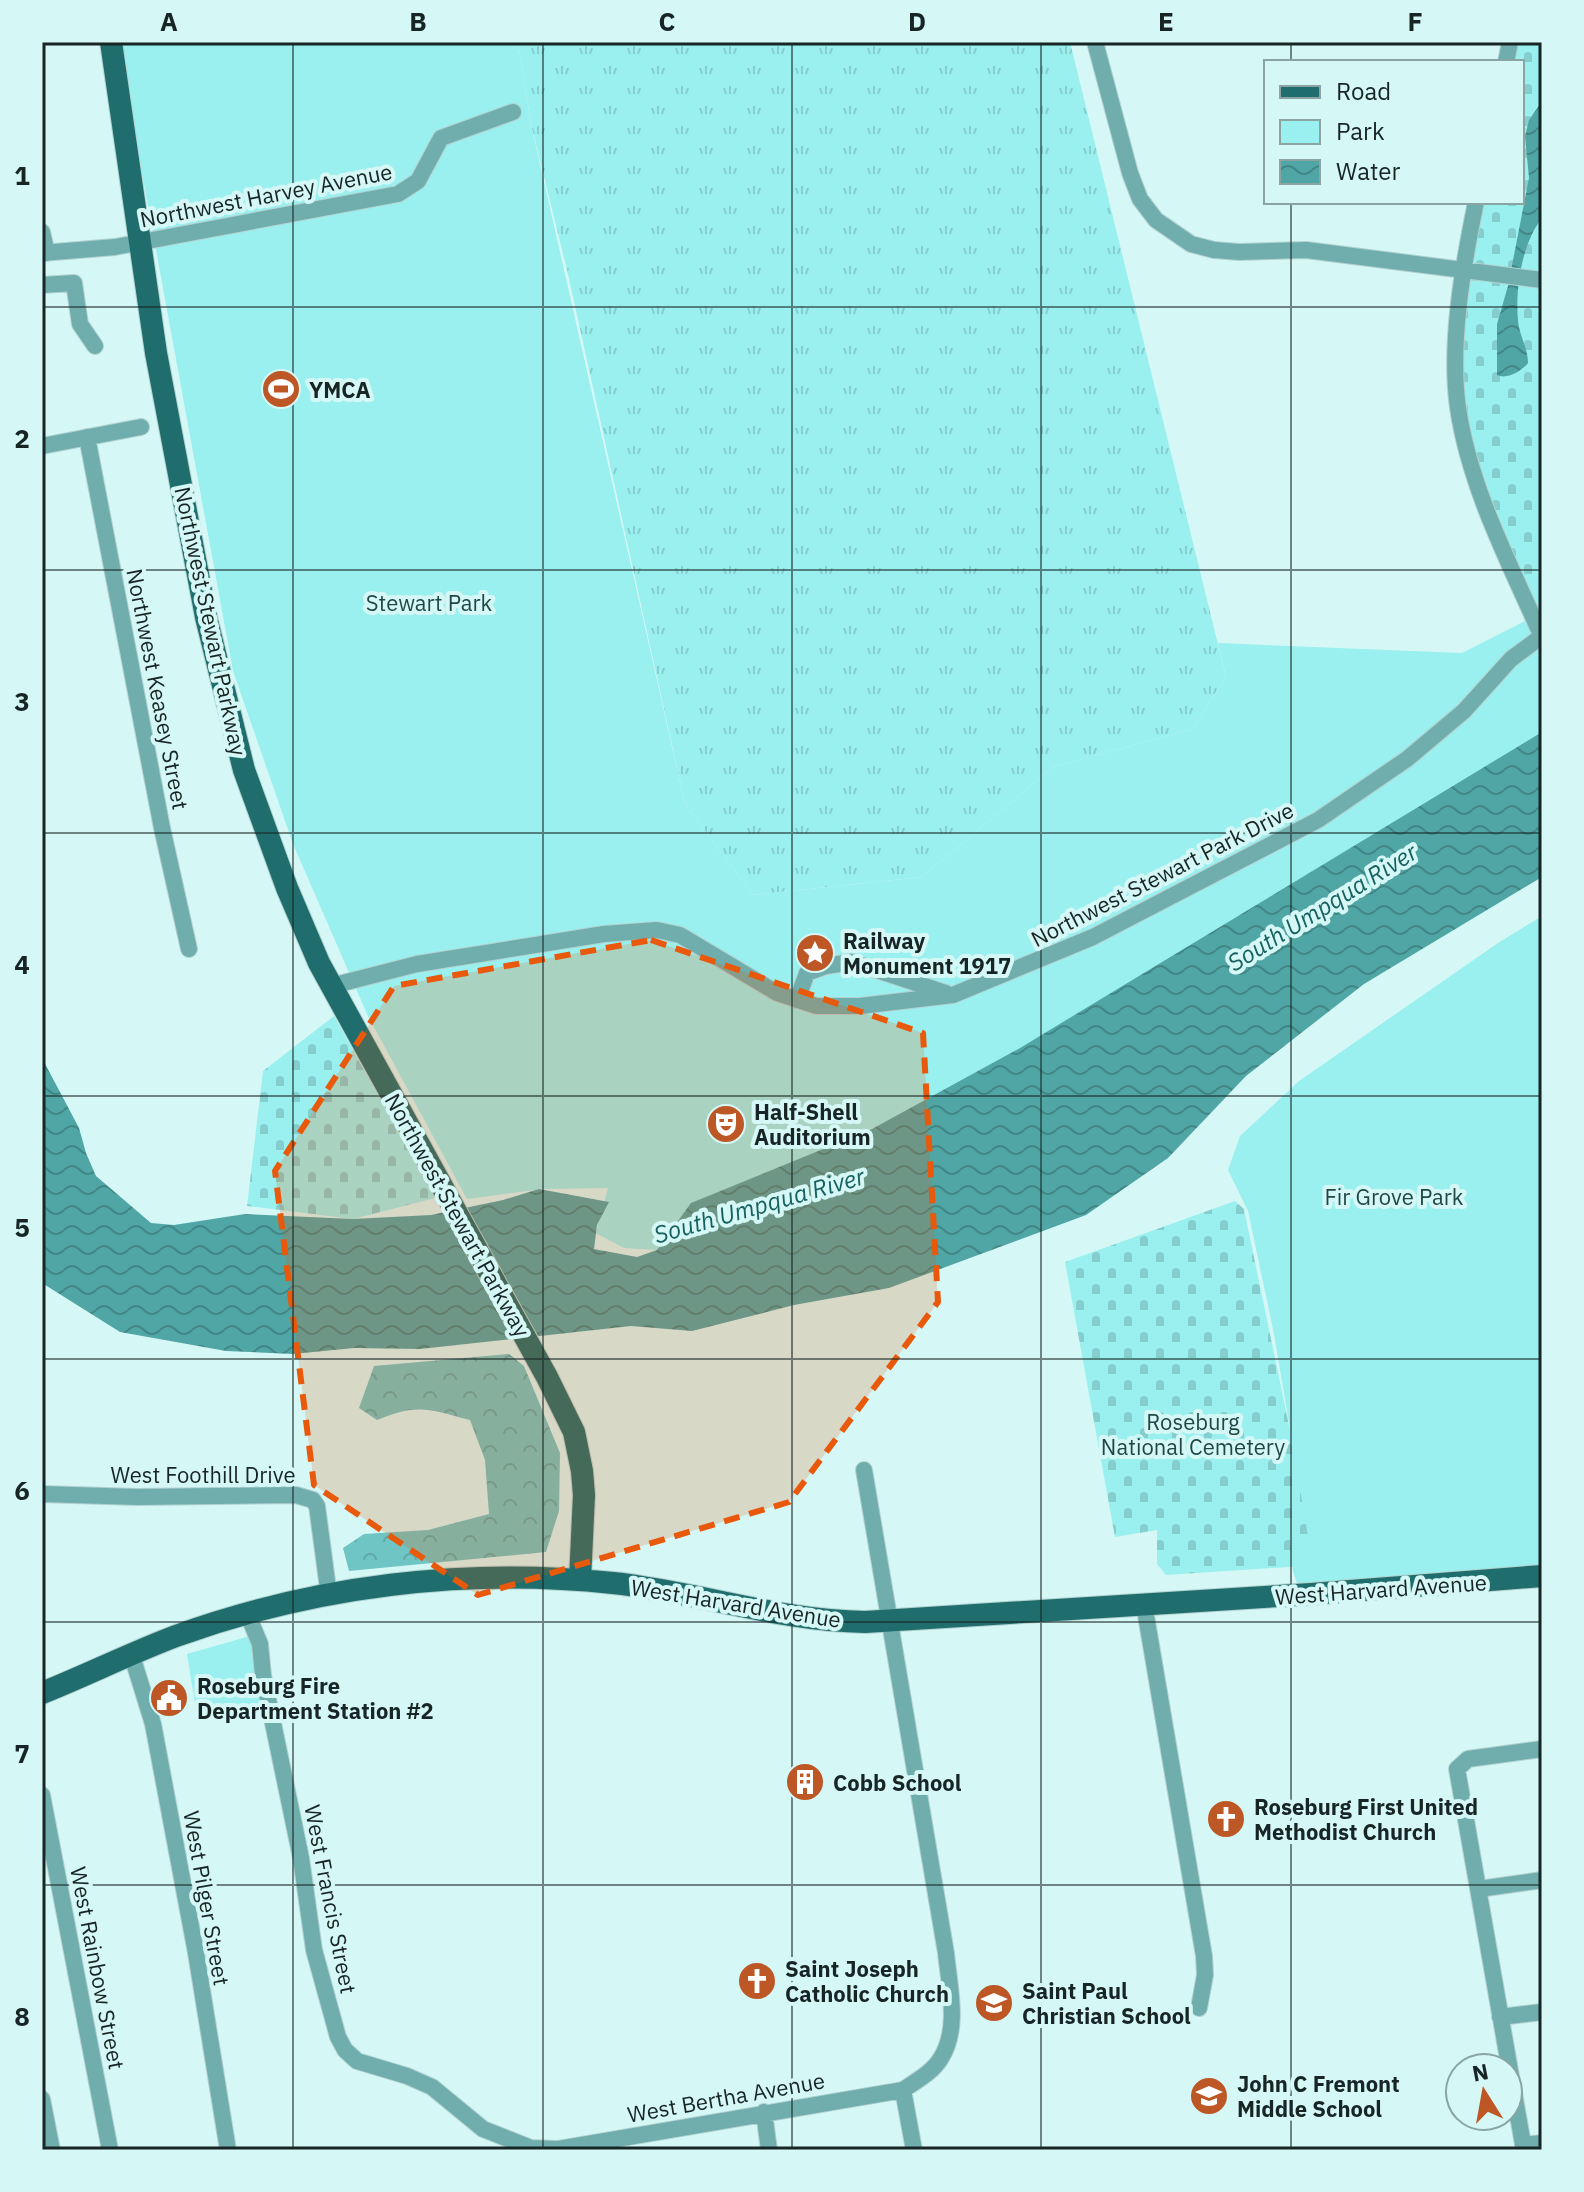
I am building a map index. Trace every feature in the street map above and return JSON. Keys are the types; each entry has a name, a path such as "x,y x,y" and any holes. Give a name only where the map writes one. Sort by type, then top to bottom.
{"main road":[{"name":"Northwest Stewart Parkway","path":"111,42 156,353 206,617 232,731 248,784 287,888 331,986 568,1415 582,1471 584,1495 580,1580"},
{"name":"West Harvard Avenue","path":"42,1693 176,1636 248,1615 329,1596 399,1584 446,1580 580,1580 662,1590 812,1620 890,1622 1542,1576"}],"street":[{"path":"1095,42 1134,187 1147,210 1172,233 1191,244 1214,250 1306,250 1542,280"},
{"name":"Northwest Harvey Avenue","path":"44,253 115,247 398,194 418,181 441,138 513,112"},
{"path":"1476,204 1465,269 1456,382 1463,434 1490,518 1542,637"},
{"path":"42,232 44,253"},
{"path":"42,285 73,277 80,324 95,346"},
{"path":"42,446 141,427"},
{"name":"Northwest Keasey Street","path":"87,437 162,828 189,949"},
{"name":"Northwest Stewart Park Drive","path":"331,986 417,964 604,934 657,930 680,935 777,993 797,1000 832,1007 953,995 1093,937 1318,820 1419,749 1464,711 1511,659 1542,637"},
{"path":"797,1000 807,973 852,962 953,995"},
{"path":"864,1470 946,1953 952,2019 941,2058 927,2074 903,2090 914,2150"},
{"name":"West Foothill Drive","path":"42,1494 306,1497 317,1506 329,1596"},
{"path":"1144,1604 1204,1956 1205,1975 1199,2008"},
{"name":"West Francis Street","path":"248,1615 260,1644 263,1675 301,1858 314,1950 338,2037 345,2050 357,2061 432,2087 483,2129 531,2148 558,2149"},
{"name":"West Pilger Street","path":"132,1656 156,1739 196,1953 228,2150"},
{"path":"1542,1749 1475,1757 1457,1769 1523,2148 1542,2143"},
{"name":"West Rainbow Street","path":"42,1795 110,2150"},
{"path":"1479,1889 1542,1880"},
{"path":"1500,2017 1542,2012"},
{"name":"West Bertha Avenue","path":"558,2149 903,2090"},
{"path":"42,2099 52,2150"},
{"path":"764,2112 769,2150"}],"highlighted area":[{"path":"651,940 923,1033 938,1302 789,1502 478,1595 314,1485 275,1171 394,986"}],"green space":[{"name":"Stewart Park","path":"118,42 437,42 439,45 451,42 518,42 531,124 685,804 753,895 922,877 1053,767 1192,729 1226,677 1218,643 1462,653 1533,617 1542,637 1542,793 1166,961 1020,1048 872,1129 692,1203 657,1250 624,1248 596,1233 608,1188 543,1189 467,1199 367,1014 293,844 233,671"},
{"path":"518,42 1070,42 1226,677 1192,729 1053,767 922,877 753,895 685,804 567,270 531,124"},
{"path":"1511,42 1542,42 1542,610 1533,617 1490,518 1456,382 1477,204 1524,204 1524,60 1506,60"},
{"name":"Fir Grove Park","path":"1542,916 1542,1575 1301,1595 1293,1571 1290,1539 1309,1542 1274,1334 1248,1211 1228,1170 1240,1136 1299,1081"},
{"path":"334,1016 435,1198 353,1219 247,1206 263,1071"},
{"name":"Roseburg National Cemetery","path":"1235,1201 1244,1209 1318,1565 1166,1575 1157,1564 1157,1530 1115,1537 1065,1262"},
{"path":"509,1354 524,1366 560,1453 559,1511 546,1552 349,1571 343,1548 364,1534 428,1530 489,1514 485,1460 470,1420 444,1413 413,1410 377,1420 359,1408 374,1366"},
{"path":"257,1634 269,1705 198,1722 187,1654"}],"water":[{"path":"1540,104 1542,218 1529,240 1521,267 1517,308 1528,363 1514,374 1501,376 1497,375 1497,324 1508,286 1529,178 1525,136 1529,120"},
{"name":"South Umpqua River","path":"1542,732 1542,877 1364,984 1246,1076 1168,1158 1086,1215 889,1288 794,1305 692,1331 631,1326 420,1349 354,1348 293,1354 226,1351 120,1332 42,1283 42,1058 79,1128 96,1176 151,1223 174,1225 245,1214 353,1219 431,1215 539,1189 609,1202 597,1225 594,1249 637,1257 657,1250 691,1203 872,1129 1020,1048"}],"place":[{"name":"YMCA","path":"281,389"},
{"name":"Railway Monument 1917","path":"815,953"},
{"name":"Half-Shell Auditorium","path":"726,1124"},
{"name":"Roseburg Fire Department Station #2","path":"169,1698"},
{"name":"Cobb School","path":"805,1782"},
{"name":"Roseburg First United Methodist Church","path":"1226,1819"},
{"name":"Saint Joseph Catholic Church","path":"757,1981"},
{"name":"Saint Paul Christian School","path":"994,2003"},
{"name":"John C Fremont Middle School","path":"1209,2096"}]}
